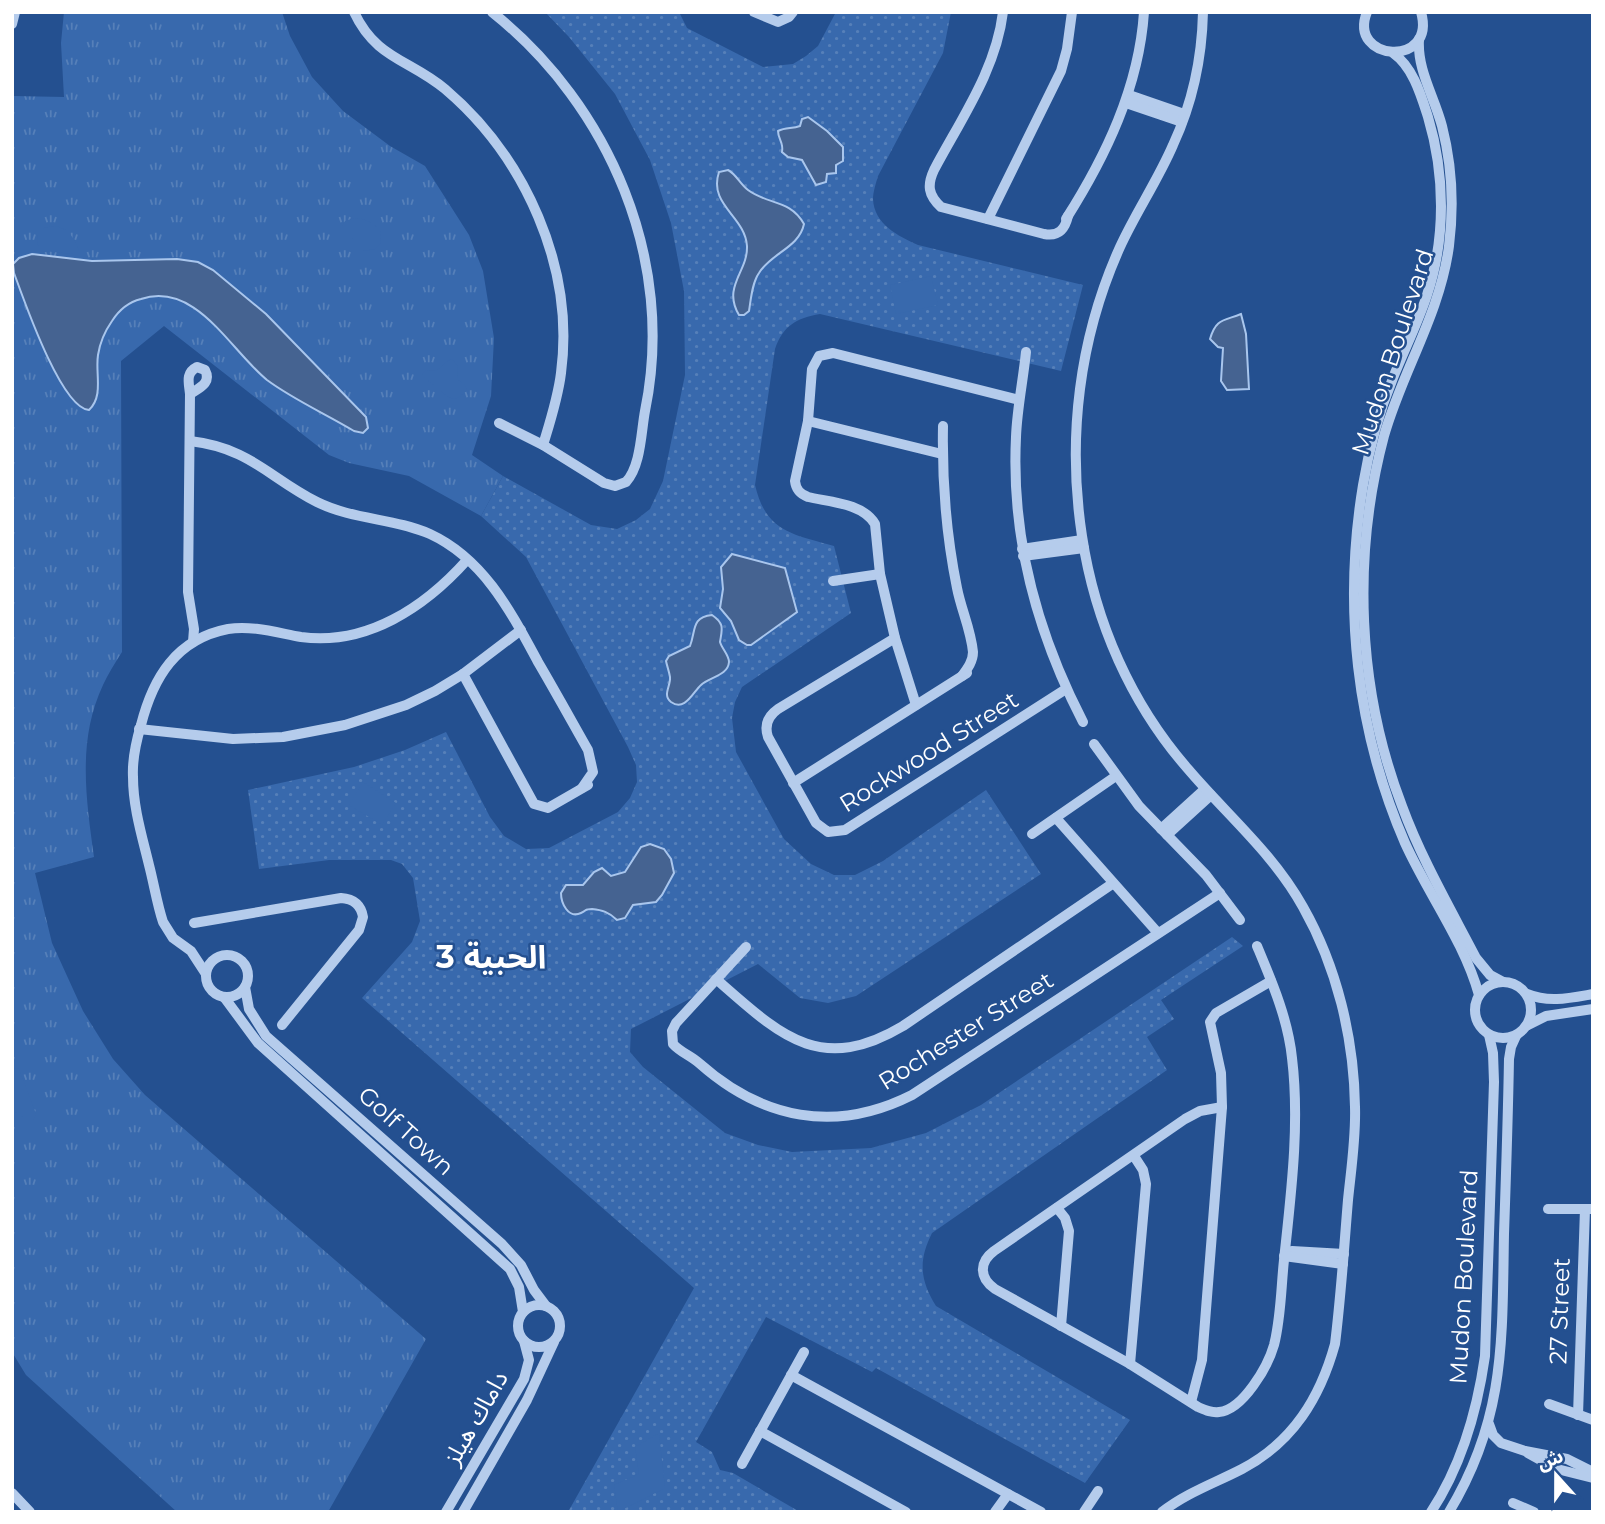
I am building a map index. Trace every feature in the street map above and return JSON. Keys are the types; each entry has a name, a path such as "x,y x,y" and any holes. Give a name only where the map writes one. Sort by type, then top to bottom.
{"street":[{"path":"12,24 15,12"},
{"path":"354,12 372,42 424,74 461,103 503,152 530,197 545,232 555,270 563,341 556,403 543,445"},
{"path":"492,12 528,43 572,93 606,149 634,220 647,273 652,339 647,404 635,464 617,479 598,479 543,445 499,423"},
{"path":"754,12 778,22 793,12"},
{"path":"1003,12 1000,33 987,72 930,180 929,190 933,200 941,207 1039,232 1057,228 1068,216 1111,138 1138,64 1144,12"},
{"path":"988,219 1060,71 1067,49 1072,12"},
{"path":"1162,1512 1198,1488 1240,1470 1267,1454 1303,1418 1317,1395 1335,1344 1356,1111 1354,1070 1342,1003 1319,938 1291,887 1264,849 1167,745 1134,693 1107,632 1093,589 1083,544 1075,454 1078,403 1088,338 1116,256 1173,145 1183,118 1199,55 1203,12"},
{"name":"Mudon Boulevard","path":"1421,12 1423,30 1419,39 1420,62 1441,123 1448,158 1452,193 1451,228 1438,295 1393,408 1375,478 1365,568 1367,658 1379,734 1410,827 1476,958 1484,970 1503,982"},
{"name":"Mudon Boulevard","path":"1365,14 1364,27 1373,44 1379,50 1393,53 1404,62 1432,130 1438,168 1441,219 1427,294 1385,400 1364,482 1354,568 1356,654 1367,723 1395,818 1472,973 1479,995"},
{"path":"1393,53 1403,52 1419,39"},
{"path":"1127,99 1183,118"},
{"path":"1026,352 1019,400 1015,474 1023,553 1041,625 1066,689 1083,722"},
{"name":"Rockwood Street","path":"916,705 895,638 880,574 876,530 871,518 862,510 815,499 799,491 795,481 808,421 813,364 819,356 828,353 1019,400"},
{"path":"190,394 188,592 193,642"},
{"path":"808,421 942,454"},
{"name":"Rockwood Street","path":"793,783 974,667 976,651 970,639 957,590 948,541 942,454 943,426"},
{"path":"190,441 215,445 241,454 318,503 341,512 413,527 433,536 467,560 502,598 595,758 598,770 593,782 560,802 539,801 525,786 463,674"},
{"path":"1023,553 1083,544"},
{"path":"191,951 232,955 245,964 248,972 245,987 232,996 213,991 191,951 173,938 163,922 137,814 132,775 146,701 159,675 193,642 230,629 241,628 321,639 360,634 378,627 423,601 467,560"},
{"path":"833,581 880,574"},
{"path":"193,624 207,635"},
{"path":"140,726 233,739 282,737 345,726 406,705 463,674 521,630"},
{"name":"Rockwood Street","path":"895,638 771,715 766,728 768,737 819,827 828,832 841,832 1066,689"},
{"path":"1094,744 1139,806 1220,893 1240,920"},
{"path":"1031,834 1116,776"},
{"path":"1164,832 1208,792"},
{"path":"1056,818 1158,933"},
{"name":"Rochester Street","path":"716,979 785,1036 824,1047 866,1044 903,1026 1112,884"},
{"name":"Rochester Street","path":"746,947 673,1027 671,1035 676,1047 728,1087 760,1104 809,1116 848,1116 887,1106 912,1095 1220,893"},
{"path":"194,923 341,898 351,899 358,905 363,917 359,930 282,1025"},
{"path":"1222,1107 1192,1114 988,1256 982,1270 988,1285 1130,1364 1208,1412 1230,1409 1260,1376 1274,1346 1285,1253 1294,1128 1294,1079 1287,1029 1257,946"},
{"path":"206,974 215,958 224,955"},
{"path":"1191,1402 1202,1360 1222,1107 1221,1073 1210,1028 1212,1017 1271,981"},
{"path":"1593,994 1545,1000 1527,994 1512,983 1503,982 1494,983 1479,995 1476,1003 1477,1022 1489,1035 1507,1038 1516,1036 1528,1025 1546,1016 1593,1009"},
{"name":"Golf Town","path":"245,987 254,1019 266,1036 502,1244 521,1265 546,1306"},
{"path":"1527,994 1532,1015 1528,1025"},
{"name":"Golf Town","path":"224,996 258,1043 510,1269 519,1287 523,1312"},
{"name":"Mudon Boulevard","path":"1430,1512 1450,1480 1462,1452 1478,1401 1485,1356 1494,1073 1489,1035"},
{"name":"Mudon Boulevard","path":"1449,1512 1489,1424 1502,1347 1509,1059 1516,1036"},
{"path":"1130,1364 1146,1184 1143,1170 1134,1156"},
{"path":"1057,1208 1065,1218 1069,1231 1062,1326"},
{"path":"1548,1209 1589,1209"},
{"name":"27 Street","path":"1578,1415 1589,1209"},
{"path":"1285,1253 1344,1259"},
{"path":"533,1305 546,1306 554,1310 560,1321 560,1333 554,1342 539,1348 524,1342 517,1327 523,1312 533,1305"},
{"name":"داماك هيلز","path":"446,1512 524,1379 529,1360 524,1342"},
{"name":"داماك هيلز","path":"463,1512 527,1400 554,1342"},
{"path":"742,1464 804,1352"},
{"path":"791,1375 1041,1512"},
{"path":"1176,1393 1198,1377"},
{"path":"1549,1404 1593,1420"},
{"path":"1489,1424 1493,1435 1501,1443 1525,1451 1552,1455 1593,1472"},
{"path":"760,1431 906,1512"},
{"path":"1479,1451 1501,1443"},
{"path":"1525,1451 1548,1464 1593,1478"},
{"path":"1571,1473 1575,1463"},
{"path":"1084,1512 1098,1492"},
{"path":"12,1493 30,1512"},
{"path":"995,1512 1008,1493"},
{"path":"1513,1503 1534,1512"}],"green space":[{"path":"64,12 282,12 290,36 312,77 343,111 390,146 425,166 469,235 483,271 494,338 491,396 472,455 503,476 481,516 409,476 349,463 329,455 164,326 121,361 122,652 103,685 95,706 87,748 86,792 94,857 35,873 52,943 83,1011 113,1059 145,1095 426,1339 328,1512 177,1512 26,1375 12,1352 12,96 64,97 61,43"},
{"path":"545,12 679,12 687,28 763,67 793,64 806,56 818,46 836,12 951,12 943,53 878,176 874,190 874,208 888,228 918,245 1083,285 1061,371 820,314 797,321 786,329 775,349 755,485 766,513 783,529 834,546 851,613 742,687 732,718 736,752 784,839 811,864 834,875 855,875 883,861 986,790 1041,874 856,996 828,1003 800,998 758,964 631,1029 630,1052 643,1067 725,1133 758,1145 792,1152 871,1148 926,1133 981,1105 1232,937 1243,946 1161,1000 1174,1019 1147,1037 1167,1070 932,1233 924,1253 924,1279 936,1306 1130,1420 1085,1483 876,1368 872,1372 766,1317 696,1442 712,1452 720,1470 733,1473 800,1512 568,1512 694,1288 362,998 412,942 420,921 413,878 402,864 391,860 329,860 259,869 248,790 354,767 405,750 446,732 490,817 504,836 526,849 549,848 618,812 630,798 637,782 636,765 628,747 526,557 481,516 503,476 591,525 617,529 636,520 650,509 663,481 685,375 684,291 671,223 650,160 615,94"},
{"path":"354,218 369,222 381,232 380,244 375,249 364,251 342,227 345,221"},
{"path":"53,226 70,234 79,251 73,254 43,251 38,245 37,236 44,228"},
{"path":"931,276 938,305 896,314 890,285"},
{"path":"452,359 458,367 457,379 467,389 454,399 422,374 426,370 435,371"},
{"path":"363,782 396,803 382,825 349,805"},
{"path":"12,1068 19,1069 36,1114 33,1120 26,1120 12,1109"},
{"path":"659,1433 665,1488 618,1512 614,1485 639,1474 635,1447"}],"shaded area":[{"path":"808,117 843,147 843,161 836,165 836,173 827,174 826,182 816,185 802,160 788,157 782,152 778,134 778,131 800,126 802,119"},
{"path":"728,170 748,190 792,210 804,224 797,239 770,260 759,273 753,286 749,311 744,315 739,315 733,296 746,255 745,236 718,193 719,172"},
{"path":"32,254 92,261 177,259 198,262 213,270 266,314 366,417 368,428 363,433 354,431 277,387 195,309 179,300 161,296 132,302 115,317 101,341 97,362 98,391 94,404 89,410 78,405 67,392 45,351 14,273 13,264 19,258"},
{"path":"1241,314 1246,334 1249,389 1227,390 1221,381 1223,348 1210,339 1218,324"},
{"path":"732,554 785,568 797,612 751,645 739,640 731,621 720,608 723,589 721,567"},
{"path":"712,615 721,624 720,642 729,659 728,667 704,682 685,703 680,705 671,702 667,696 670,677 666,661 669,656 690,646 697,622"},
{"path":"650,844 664,849 671,859 674,873 656,902 633,905 625,918 617,920 599,910 588,909 572,914 566,909 561,893 566,885 583,885 594,872 602,868 611,876 625,872 641,847"}],"district":[{"name":"الحبية 3","path":"491,957"}]}
